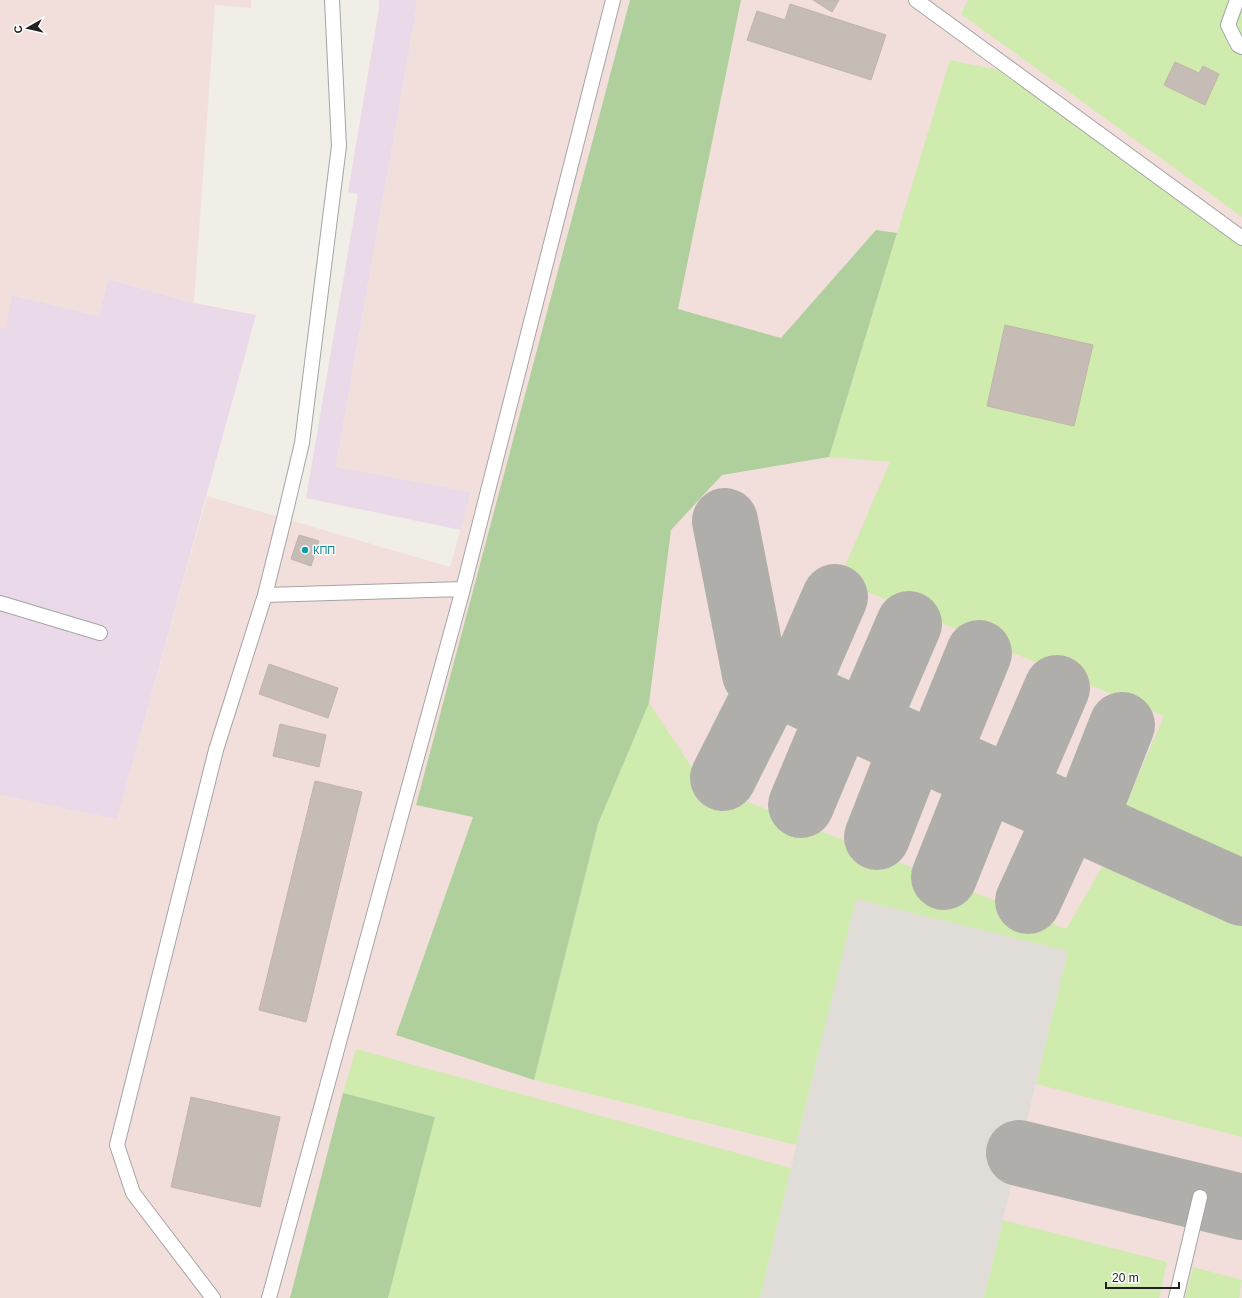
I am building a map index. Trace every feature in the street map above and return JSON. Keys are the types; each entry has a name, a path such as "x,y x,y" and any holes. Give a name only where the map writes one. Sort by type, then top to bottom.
{"lane":[{"path":"213,1298 132,1193 117,1145 216,750 265,595 302,443 339,146 332,0"},
{"path":"270,1298 462,589 613,0"},
{"path":"916,0 1242,236"},
{"path":"1237,0 1228,25 1238,44 1242,47"},
{"path":"265,595 462,589"},
{"path":"0,603 100,633"},
{"path":"1176,1298 1200,1197"}],"shaded area":[{"path":"0,0 251,0 251,8 215,5 194,303 108,279 99,316 12,295 5,328 0,327"},
{"path":"379,0 416,0 416,12 336,466 471,492 461,530 306,498 358,194 348,192 379,9"},
{"path":"416,0 1242,0 1242,1298 0,1298 0,795 117,819 207,496 450,567 471,492 336,467 416,12"},
{"path":"108,279 194,303 256,315 117,820 0,795 0,327 5,328 12,295 99,316"},
{"path":"855,899 1068,951 984,1298 760,1298"}],"green space":[{"path":"630,0 741,0 678,309 781,338 876,230 897,233 829,457 722,475 671,530 649,703 598,824 534,1080 396,1035 473,817 416,805"},
{"path":"968,0 1242,0 1242,217 961,14"},
{"path":"950,60 1003,71 1242,246 1242,871 1120,818 1164,716 839,580 890,462 829,457"},
{"path":"649,703 703,784 1066,929 1111,852 1242,919 1242,1137 1036,1084 1068,951 856,899 796,1145 534,1080 598,824"},
{"path":"356,1049 791,1168 760,1298 388,1298 435,1117 343,1093"},
{"path":"343,1093 435,1117 388,1298 290,1298"},
{"path":"1003,1220 1167,1262 1159,1298 984,1298"},
{"path":"1193,1267 1242,1280 1239,1298 1185,1298"}],"building":[{"path":"813,0 839,0 832,12"},
{"path":"790,4 886,35 871,80 747,40 757,11 785,20"},
{"path":"1175,62 1199,73 1203,66 1219,74 1205,105 1164,85"},
{"path":"1005,325 1093,345 1074,426 987,406"},
{"name":"КПП","path":"299,535 319,541 311,566 291,559"},
{"path":"269,664 338,688 328,718 259,694"},
{"path":"280,724 326,735 319,767 273,756"},
{"path":"315,781 362,792 306,1022 259,1010"},
{"path":"191,1097 280,1117 260,1207 171,1187"}],"taxiway":[{"path":"725,521 755,674 1242,893"},
{"path":"794,691 835,597"},
{"path":"866,724 909,624"},
{"path":"937,756 979,653"},
{"path":"723,778 772,681"},
{"path":"1013,790 1057,688"},
{"path":"801,805 840,712"},
{"path":"1084,822 1122,725"},
{"path":"877,837 913,745"},
{"path":"944,877 984,777"},
{"path":"1028,901 1068,814"},
{"path":"1019,1153 1242,1207"}],"place":[{"name":"КПП","path":"305,550"}]}
